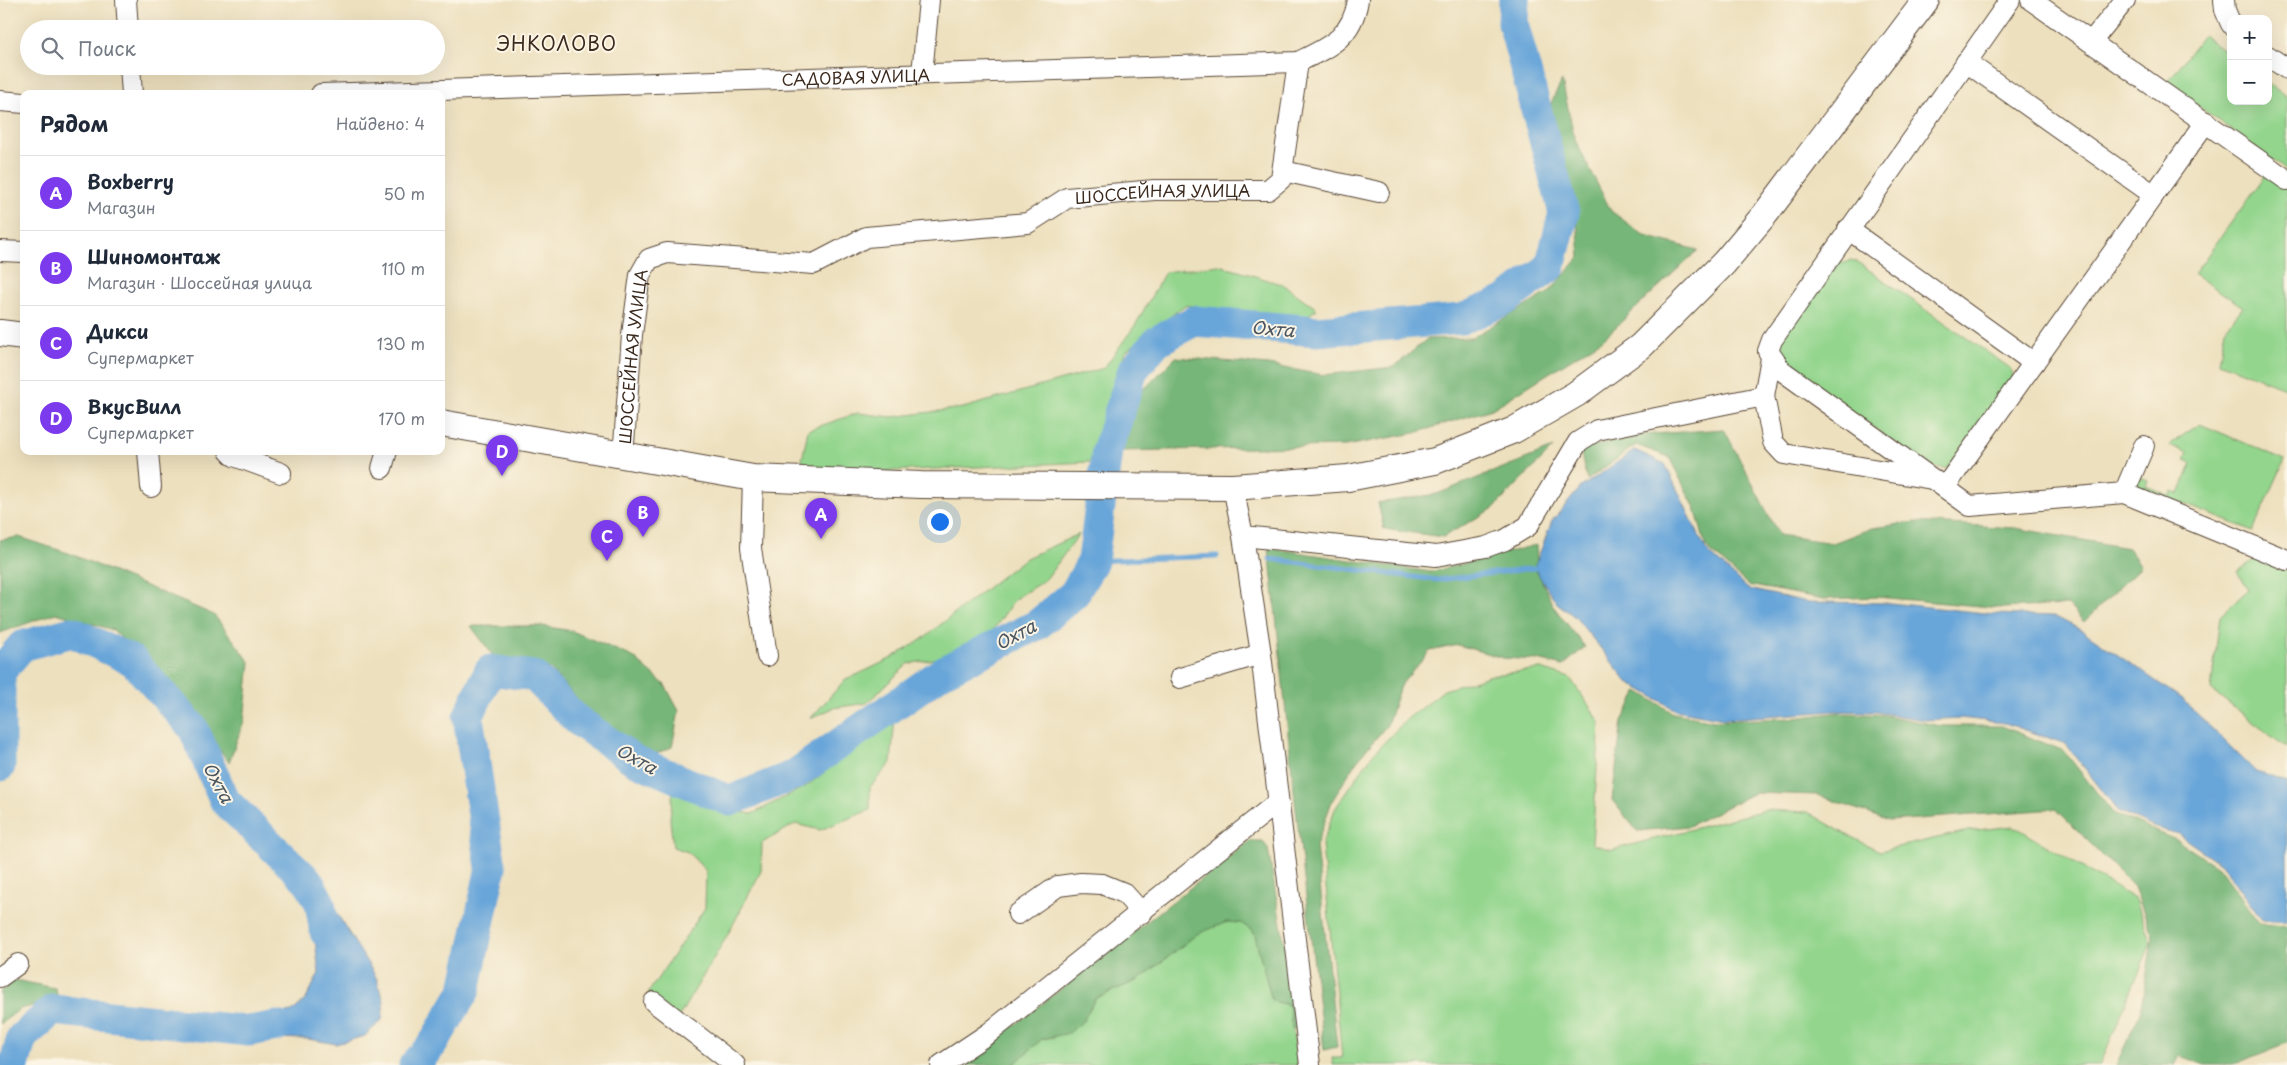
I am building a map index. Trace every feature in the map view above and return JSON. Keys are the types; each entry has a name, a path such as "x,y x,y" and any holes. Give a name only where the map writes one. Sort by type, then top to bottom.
{"main road":[{"path":"445,424 623,457 753,478 922,486 1233,487 1348,478 1435,461 1514,430 1576,394 1641,346 1724,263 1766,214 1926,0"},
{"path":"0,333 20,336"}],"street":[{"path":"126,0 127,20"},
{"path":"922,74 929,0"},
{"name":"САДОВАЯ УЛИЦА","path":"441,90 1298,62 1332,45 1348,30 1358,0"},
{"path":"2010,0 1772,340 1768,351 1771,358 1781,370 1970,506 2124,493 2287,560"},
{"path":"2031,0 2287,180"},
{"path":"2091,42 2125,0"},
{"path":"2224,0 2227,15"},
{"path":"2272,59 2287,69"},
{"path":"1298,62 1283,171 1379,192"},
{"path":"1966,62 2154,195"},
{"path":"131,75 132,90"},
{"path":"0,101 20,103"},
{"path":"1939,483 2034,363 2206,122"},
{"name":"ШОССЕЙНАЯ УЛИЦА","path":"623,457 640,275 649,259 667,253 814,264 866,237 1028,223 1067,198 1154,190 1268,190 1281,179 1283,171"},
{"path":"1848,229 2034,363"},
{"path":"0,251 20,252"},
{"path":"1771,358 1764,396 1773,442 1784,454 1939,483"},
{"path":"1243,536 1436,556 1486,546 1505,540 1528,526 1578,442 1597,430 1764,396"},
{"path":"2124,493 2144,446"},
{"path":"148,455 152,487"},
{"path":"233,455 281,473"},
{"path":"753,478 751,548 767,656"},
{"path":"1233,487 1243,536 1261,654 1310,1065"},
{"path":"1180,678 1261,654"},
{"path":"941,1065 984,1037 1142,913 1278,802"},
{"path":"1018,914 1058,886 1082,883 1102,884 1124,893 1142,913"},
{"path":"0,977 18,964"},
{"path":"654,1002 716,1039 735,1065"}],"green space":[{"path":"2203,35 2227,52 2227,105 2272,105 2272,86 2287,97 2287,171 2167,83"},
{"path":"1562,81 1575,140 1611,211 1645,236 1698,250 1603,339 1492,409 1415,433 1345,446 1121,451 1140,393 1176,357 1268,365 1324,375 1394,367 1427,339 1471,338 1548,293 1580,257 1576,206 1560,179 1554,138 1546,113"},
{"path":"2267,173 2287,186 2287,389 2219,362 2225,329 2243,307 2194,274"},
{"path":"1850,260 1856,261 2010,368 2013,374 2012,381 1947,468 1929,467 1782,363 1778,354 1779,341 1835,261 1845,263"},
{"path":"1219,265 1284,285 1317,309 1300,321 1185,305 1125,352 1090,462 799,475 808,430 858,413 892,417 963,408 1104,368 1136,324 1165,272"},
{"path":"2200,424 2285,460 2253,531 2138,486 2137,476 2148,480 2146,486 2170,496 2172,491 2179,494 2192,463 2185,460 2188,453 2169,445"},
{"path":"1724,429 1779,535 1833,543 1872,528 1915,522 2015,528 2128,548 2141,566 2084,622 2068,605 2002,608 1877,597 1824,599 1748,585 1706,547 1695,508 1669,457 1636,445 1587,480 1580,450 1627,436"},
{"path":"1553,448 1494,508 1443,537 1384,529 1378,503 1437,494"},
{"path":"1079,534 1046,579 1015,599 991,633 950,656 908,664 867,703 833,708 810,719 844,681 890,659 921,640 1024,559"},
{"path":"19,537 71,554 214,615 250,662 244,721 229,762 201,726 188,717 163,678 113,630 56,613 0,633 0,540"},
{"path":"1536,545 1538,572 1553,606 1585,647 1563,666 1538,660 1503,658 1458,645 1430,651 1400,686 1387,725 1356,762 1332,801 1316,846 1337,1047 1324,1050 1295,801 1269,548 1431,572"},
{"path":"2261,555 2287,566 2287,748 2211,690 2220,616 2249,589 2237,572"},
{"path":"471,626 542,626 572,631 633,657 665,685 679,711 672,747 650,756 603,727 550,669 494,657"},
{"path":"1541,669 1570,678 1600,722 1592,844 1612,850 1765,810 1808,812 1845,834 1880,851 1968,831 2014,826 2136,900 2151,943 2100,1065 1333,1065 1332,1058 1342,1058 1322,844 1335,809 1372,755 1407,719 1444,690 1492,675"},
{"path":"1638,691 1673,713 1714,721 1794,718 1835,713 1884,715 1941,726 2002,726 2064,751 2113,813 2178,841 2218,867 2260,924 2287,926 2287,1043 2232,1065 2205,1065 2180,1056 2175,1065 2116,1065 2140,1013 2153,936 2134,887 2056,809 1889,821 1818,795 1754,793 1689,826 1637,831 1612,800 1622,721"},
{"path":"895,717 891,763 870,787 870,810 820,830 795,824 762,843 761,871 727,936 678,1018 648,993 705,908 706,871 688,852 673,847 670,819 673,789 708,807 752,814 808,785"},
{"path":"1250,841 1263,841 1268,849 1299,1029 1292,1029 1289,1005 1272,1001 1254,932 1241,923 1227,922 1197,934 1140,979 1095,999 1083,1021 1069,1033 1042,1039 1013,1065 964,1065"},
{"path":"1227,922 1241,923 1254,932 1272,1001 1289,1005 1298,1065 1013,1065 1042,1039 1054,1037 1083,1021 1095,999 1140,979 1197,934"},
{"path":"15,980 55,988 59,1000 20,1009 0,1024 0,992"}],"water":[{"path":"1635,450 1665,464 1706,550 1748,589 1807,602 1890,603 1994,614 2054,616 2083,631 2182,699 2256,772 2287,782 2287,922 2262,920 2221,864 2178,834 2153,827 2118,811 2066,744 2005,723 1960,718 1925,720 1876,712 1835,711 1724,719 1676,710 1628,682 1575,617 1557,603 1534,568 1552,521 1581,487"},
{"path":"322,889 376,977 384,1001 382,1020 365,1036 336,1044 308,1039 235,1037 234,1019 292,1012 306,999 319,973 309,891"}],"waterway":[{"name":"Охта","path":"414,1065 432,1045 465,990 491,867 468,717 490,670 534,676 577,720 634,760 730,801 794,775 944,671 1037,625 1074,594 1093,561 1107,451 1133,370 1157,341 1194,321 1317,331 1462,319 1504,301 1550,267 1564,213 1513,23 1514,0"},
{"path":"1093,561 1217,556"},
{"path":"1270,559 1438,580 1534,568"},
{"name":"Охта","path":"0,766 0,672 22,646 72,632 133,661 193,728 225,801 308,881 320,903 325,932"},
{"name":"Охта","path":"14,1065 22,1037 53,1010 249,1031 277,1026"}],"place":[{"name":"ВкусВилл","path":"502,476"},
{"name":"Шиномонтаж","path":"643,537"},
{"name":"Boxberry","path":"821,539"},
{"name":"Дикси","path":"607,561"}],"district":[{"name":"ЭНКОЛОВО","path":"557,43"}]}
